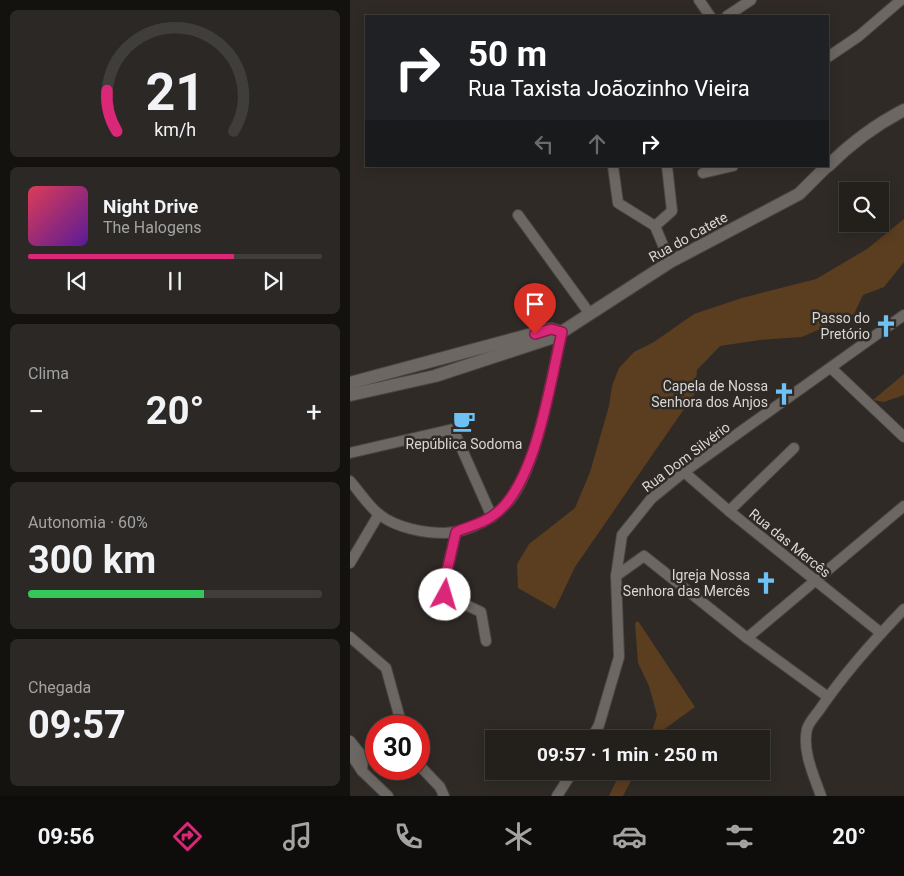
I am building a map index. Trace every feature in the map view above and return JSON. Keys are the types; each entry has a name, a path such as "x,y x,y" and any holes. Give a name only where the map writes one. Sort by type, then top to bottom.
{"street":[{"path":"699,0 709,15"},
{"path":"728,15 751,0"},
{"path":"829,56 859,36 901,0"},
{"name":"Rua do Catete","path":"829,164 850,144 872,128 904,110"},
{"path":"613,167 618,203 655,226 670,262"},
{"path":"655,226 672,211 667,167"},
{"path":"703,173 729,167"},
{"name":"Rua do Catete","path":"350,394 435,376 554,337 670,262 798,194 826,167"},
{"path":"518,215 590,314"},
{"name":"Rua Dom Silvério","path":"596,730 619,657 616,576 622,536 651,499 684,472 904,315"},
{"path":"350,383 551,329 562,332 532,458 513,496 492,517 456,532 436,533 400,526 379,514 350,480"},
{"path":"430,363 435,376"},
{"path":"831,368 904,437"},
{"path":"350,453 453,429 492,517"},
{"path":"729,512 794,448"},
{"name":"Rua das Mercês","path":"684,472 729,512 881,633"},
{"path":"747,638 904,506"},
{"path":"350,563 379,514"},
{"path":"456,532 443,588 445,595 481,612 486,641"},
{"path":"616,576 644,556 747,638 828,697"},
{"path":"821,796 810,764 806,739 808,727 828,697 881,633 904,609"},
{"path":"350,637 386,668 399,715"},
{"path":"350,741 363,757 362,771"},
{"path":"350,753 362,771 388,796"},
{"path":"430,777 440,787 444,796"},
{"path":"557,796 567,780"}],"shaded area":[{"path":"904,219 904,262 884,287 863,295 854,314 802,337 760,340 720,346 697,370 695,393 575,567 555,609 518,588 517,564 529,544 575,508 590,472 609,406 612,386 619,368 634,352 654,342 694,314 742,298 816,279 867,249"},
{"path":"904,374 904,395 884,402 873,400"},
{"path":"638,621 695,707 663,730 652,730 657,715 649,686 638,663 635,623"},
{"path":"617,780 631,780 623,796 609,796"}],"place":[{"name":"Passo do Pretório","path":"886,326"},
{"name":"Capela de Nossa Senhora dos Anjos","path":"784,394"},
{"name":"República Sodoma","path":"464,421"},
{"name":"Igreja Nossa Senhora das Mercês","path":"766,583"}],"route":[{"path":"445,595 443,588 456,532 492,517 513,496 532,458 562,332 551,329 535,334"}]}
